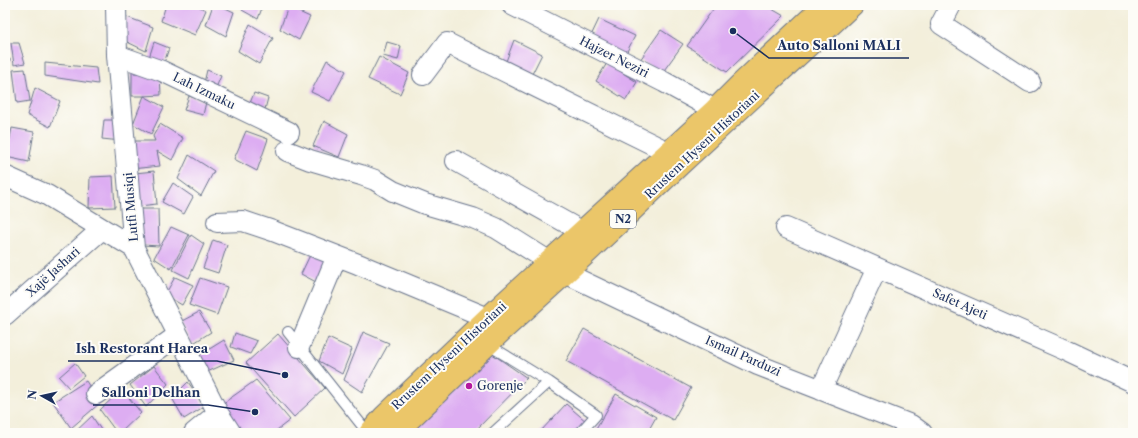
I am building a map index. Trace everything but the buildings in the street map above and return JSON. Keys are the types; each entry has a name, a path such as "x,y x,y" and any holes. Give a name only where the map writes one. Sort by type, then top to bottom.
{"main road":[{"name":"Rrustem Hyseni Historiani","path":"394,433 487,344 558,268 583,232 715,110 825,5"},
{"name":"Rrustem Hyseni Historiani","path":"369,433 488,318 558,268 627,215 852,5"}],"street":[{"name":"Lutfi Musiqi","path":"116,5 117,55 134,248 218,413 231,433"},
{"name":"Hajzer Neziri","path":"512,5 664,82 715,110"},
{"path":"951,5 940,24 1030,82"},
{"name":"Rrustem Hyseni Historiani","path":"423,75 447,43 668,152"},
{"name":"Lah Izmaku","path":"117,55 162,71 288,142 310,160 361,175 374,180 393,191 425,204 473,218 496,228 558,268"},
{"path":"456,161 583,232"},
{"path":"10,185 47,196 134,248"},
{"path":"217,222 243,221 274,231 488,318"},
{"name":"Safet Ajeti","path":"786,228 1065,350 1133,382"},
{"name":"Xajë Jashari","path":"5,315 102,229"},
{"path":"294,340 337,256"},
{"name":"Ismail Parduzi","path":"558,268 758,365 911,425 922,433"},
{"path":"821,390 878,268"},
{"path":"96,394 178,335"},
{"path":"194,433 218,413"}],"lane":[{"path":"294,340 369,433"},
{"path":"487,344 549,382 596,415 580,433"},
{"path":"494,433 549,382"}],"place":[{"name":"Auto Salloni MALI","path":"733,31"},
{"name":"Ish Restorant Harea","path":"285,375"},
{"name":"Gorenje","path":"469,386"},
{"name":"Salloni Delhan","path":"255,412"}]}
